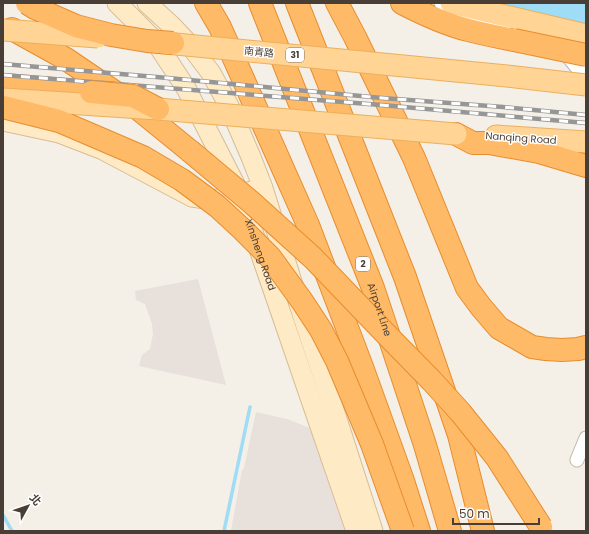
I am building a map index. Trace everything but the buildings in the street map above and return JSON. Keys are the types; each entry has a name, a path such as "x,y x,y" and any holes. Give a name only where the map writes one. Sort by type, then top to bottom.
{"highway":[{"path":"27,3 76,26 111,35 147,41 173,43"},
{"path":"206,3 220,27 308,225 362,367 402,478 419,531"},
{"name":"Airport Line","path":"260,3 373,288 425,445 450,531"},
{"path":"297,3 405,277 459,435 484,531"},
{"path":"337,3 414,158 467,288 499,328 532,347 562,350 586,347"},
{"path":"402,3 417,11 468,30 576,54"},
{"path":"3,24 66,59 131,103 251,202 313,258 461,413 497,458 543,531"},
{"path":"3,85 133,96 158,109"},
{"path":"3,107 59,121 144,157 182,180 217,206 270,258 302,301 321,330 337,361 372,444 403,531"},
{"path":"456,134 473,143 489,143 539,152 586,166"}],"main road":[{"name":"Xinsheng Road","path":"117,3 155,41 186,88 240,194 356,531"},
{"name":"Xinsheng Road","path":"147,3 189,44 211,73 229,106 263,188 303,317 339,423 373,531"},
{"path":"451,3 580,34 576,54"},
{"name":"南青路","path":"3,30 173,43 507,76 586,86"},
{"path":"3,99 158,109 456,134"},
{"path":"3,121 59,133 103,150 192,197 213,200 263,188"},
{"name":"Nanqing Road","path":"456,134 586,142"}],"street":[{"path":"441,3 458,14 546,42 576,54 586,79"},
{"path":"577,460 586,438"}],"shaded area":[{"path":"198,279 226,385 139,366 142,355 150,349 153,334 152,324 145,304 136,300 135,291"},
{"path":"256,412 287,419 310,428 345,531 231,531 242,470 244,468"}],"water":[{"path":"491,3 586,3 586,24 513,9"}],"waterway":[{"path":"224,531 250,407"},
{"path":"3,515 12,531"}],"railway":[{"path":"3,64 586,115"},
{"path":"3,75 586,123"}]}
